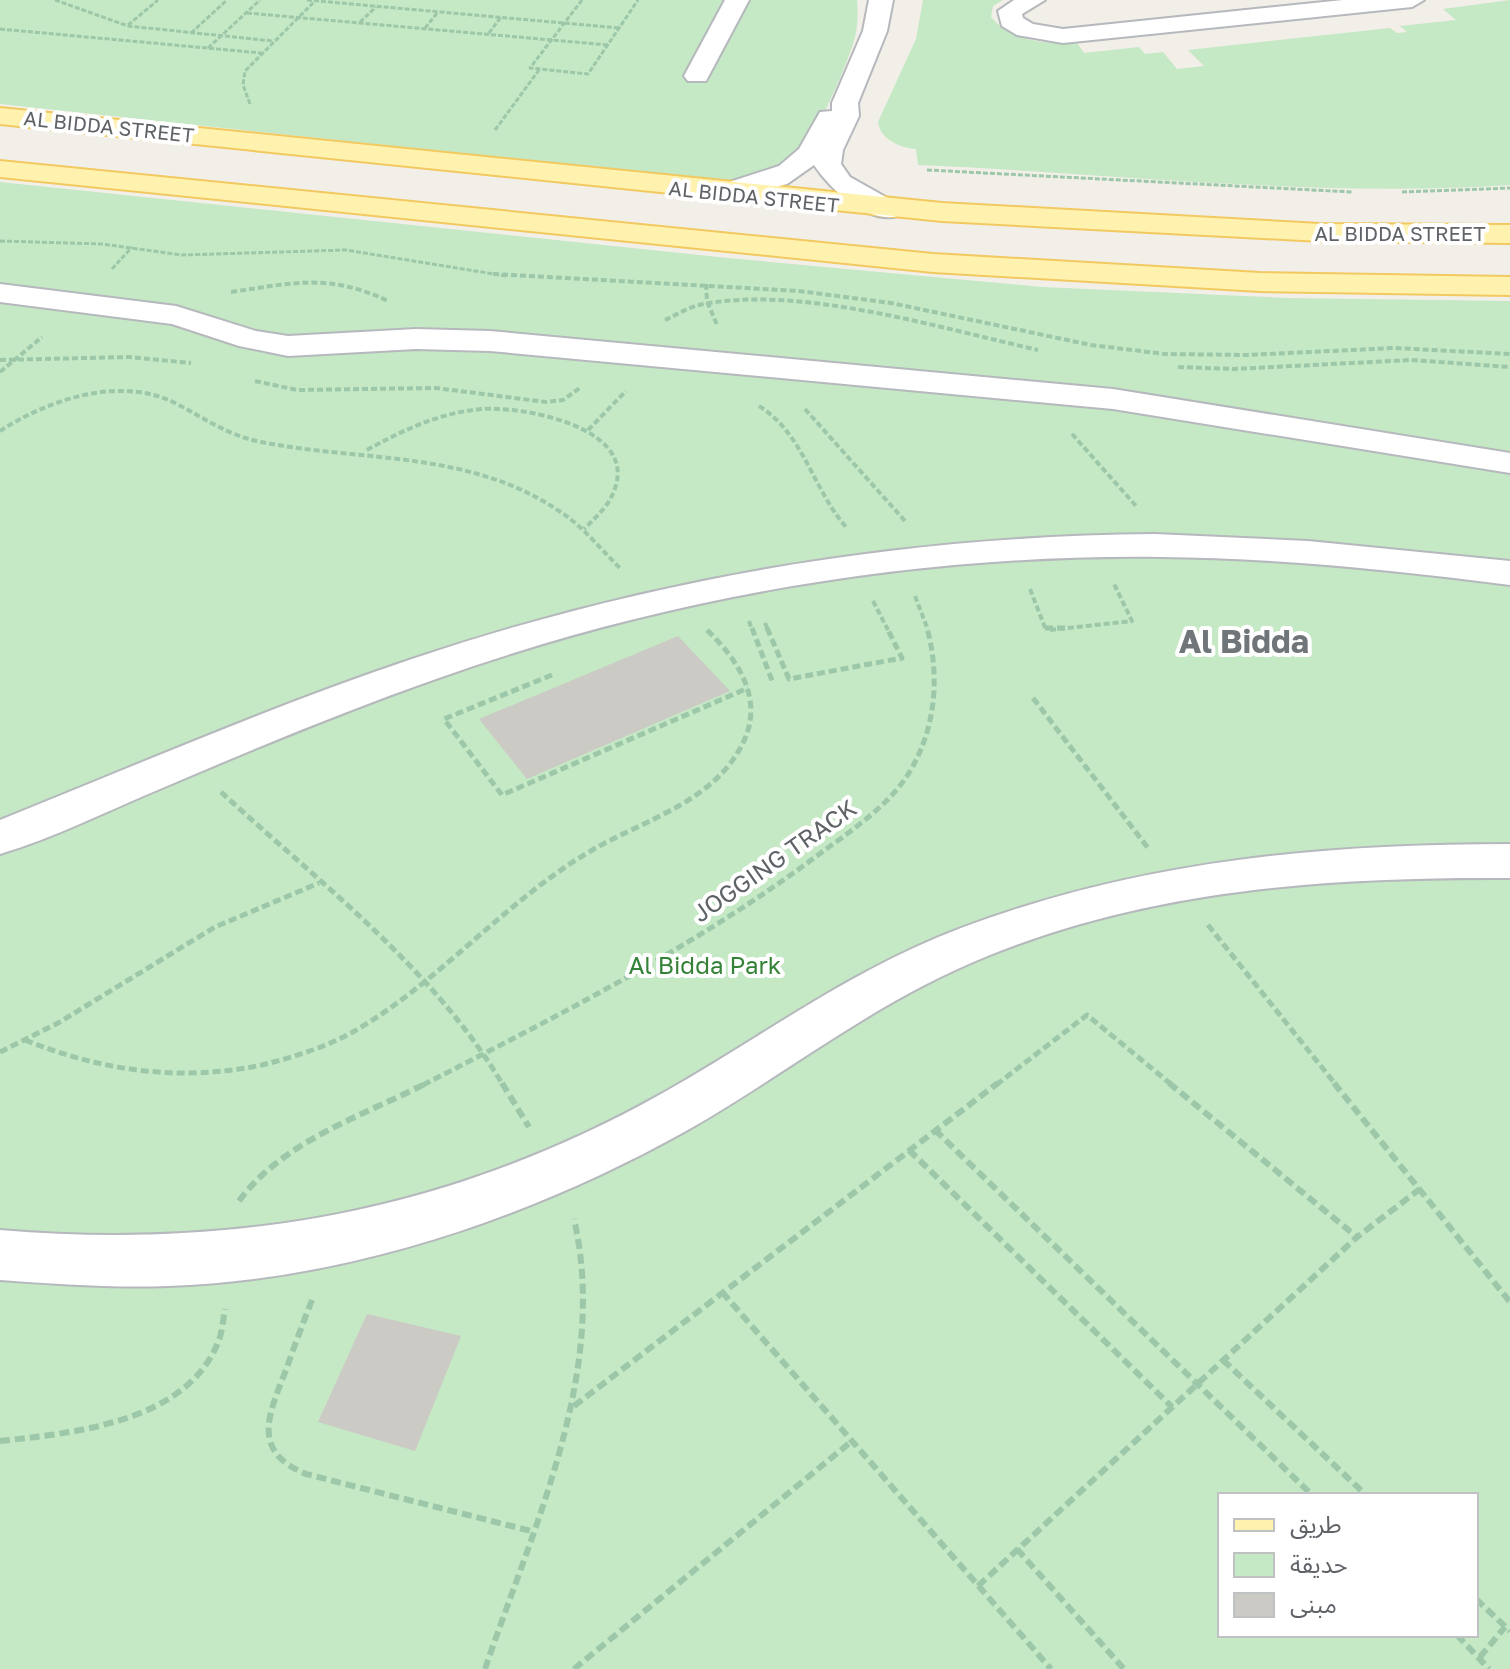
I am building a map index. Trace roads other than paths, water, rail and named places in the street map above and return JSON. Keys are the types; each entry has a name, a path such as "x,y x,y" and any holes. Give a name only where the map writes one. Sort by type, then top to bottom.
{"main road":[{"name":"AL BIDDA STREET","path":"0,116 888,210 1171,229 1510,234"},
{"path":"0,169 949,264 1244,281 1510,286"}],"street":[{"path":"697,76 737,0"},
{"path":"881,0 875,31 845,103 846,116 827,157 829,171 840,183 888,210"},
{"path":"1033,0 1015,6 1010,11 1011,21 1026,30 1063,36 1412,0"},
{"path":"724,193 778,178 803,164 812,154 830,115 845,103"},
{"path":"0,293 176,315 250,339 288,346 453,339 637,370 759,365 1032,390 1180,408 1510,463"},
{"path":"0,838 363,691 489,647 586,620 736,586 936,557 1032,549 1172,546 1367,556 1510,573"},
{"path":"0,1255 122,1264 227,1257 335,1238 411,1220 555,1169 663,1118 813,1023 923,963 1038,919 1174,882 1366,863 1510,861"}],"district":[{"name":"Al Bidda","path":"1244,641"}],"park label":[{"name":"Al Bidda Park","path":"705,964"}]}
